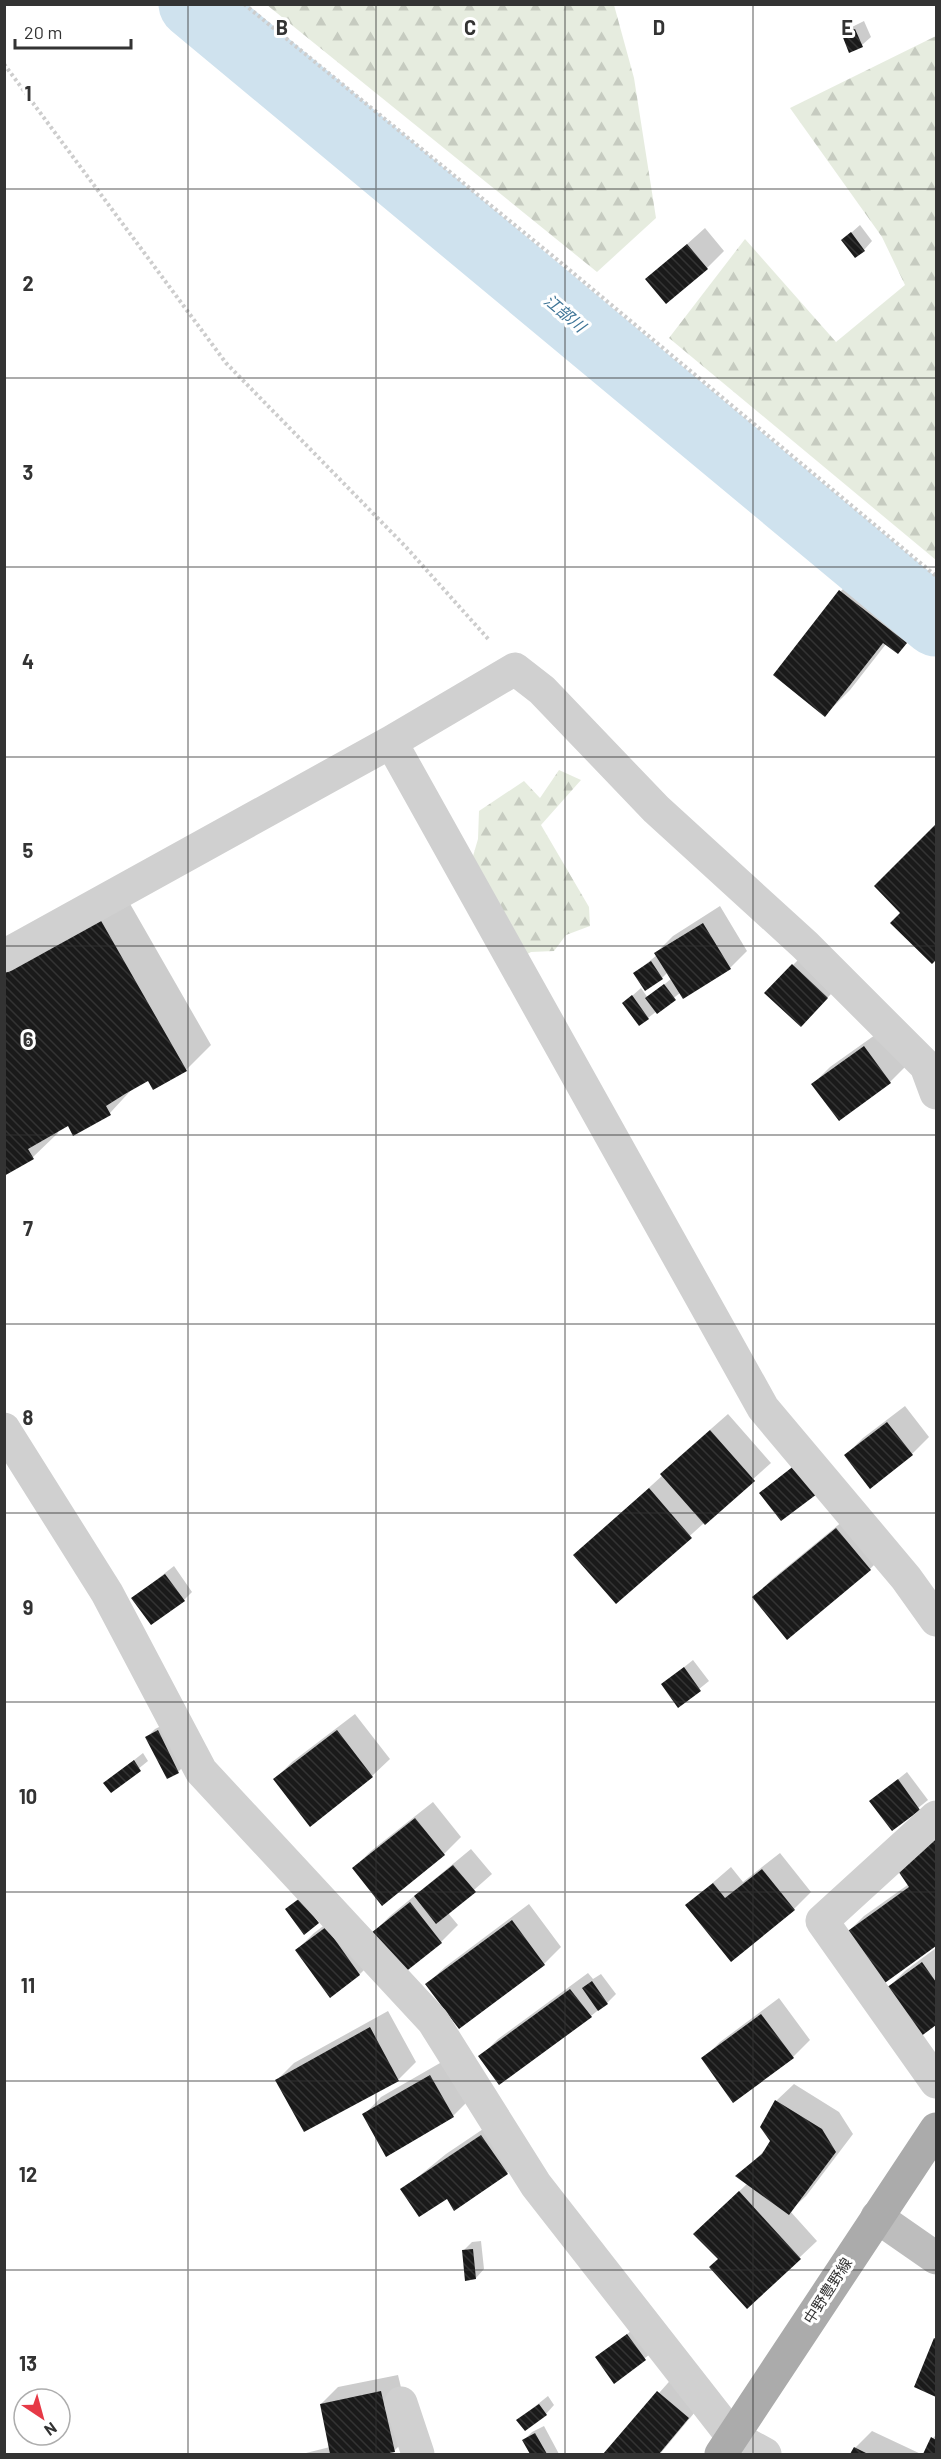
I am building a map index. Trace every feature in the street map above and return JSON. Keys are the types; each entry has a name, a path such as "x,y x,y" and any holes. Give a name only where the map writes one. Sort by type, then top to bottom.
{"main road":[{"name":"中野豊野線","path":"727,2445 936,2129"}],"street":[{"path":"4,956 391,742 515,669 542,690 656,808 805,945 926,1066 936,1093"},
{"path":"391,742 763,1408 906,1578 936,1620"},
{"path":"4,1429 106,1593 201,1771 433,2021 536,2185 727,2445 765,2454"},
{"path":"936,1817 822,1921 936,2082"},
{"path":"877,2217 936,2258"},
{"path":"401,2403 418,2454"}],"path":[{"path":"244,4 545,250 936,576"},
{"path":"4,64 226,363 405,546 515,669"}],"green space":[{"path":"267,5 614,5 634,78 656,218 597,272"},
{"path":"936,36 936,560 669,338 745,239 836,342 905,285 882,237 790,108"},
{"path":"559,770 581,780 541,825 589,907 590,926 566,935 554,951 531,952 522,957 466,880 478,839 479,811 524,781 540,798"}],"building":[{"path":"855,29 863,47 849,53 842,35"},
{"path":"851,232 865,251 855,258 841,240"},
{"path":"687,244 708,269 666,304 645,279"},
{"path":"839,590 907,643 898,654 883,643 825,717 773,675"},
{"path":"936,824 936,960 932,964 890,923 900,913 874,886"},
{"path":"96,912 187,1071 153,1090 148,1081 125,1094 106,1106 111,1115 73,1136 68,1126 28,1149 34,1159 4,1176 4,964"},
{"path":"703,923 731,969 683,999 654,953"},
{"path":"651,961 663,979 645,991 633,973"},
{"path":"792,964 828,998 801,1027 764,993"},
{"path":"664,984 676,1000 657,1014 645,998"},
{"path":"632,995 649,1019 639,1026 622,1003"},
{"path":"864,1046 891,1083 839,1121 811,1084"},
{"path":"887,1422 913,1455 870,1489 844,1455"},
{"path":"710,1430 755,1481 705,1525 660,1474"},
{"path":"795,1465 817,1494 781,1521 759,1493"},
{"path":"649,1488 692,1538 616,1604 573,1555"},
{"path":"836,1528 871,1570 787,1640 752,1597"},
{"path":"165,1574 185,1601 151,1625 131,1598"},
{"path":"684,1667 701,1691 678,1708 661,1684"},
{"path":"158,1730 179,1773 167,1779 145,1737"},
{"path":"337,1730 373,1777 310,1827 273,1779"},
{"path":"134,1760 141,1771 111,1793 103,1783"},
{"path":"898,1779 920,1810 892,1831 869,1801"},
{"path":"415,1818 445,1855 382,1906 352,1868"},
{"path":"936,1835 936,1946 882,1985 845,1933 909,1887 894,1865"},
{"path":"453,1865 476,1892 436,1924 414,1896"},
{"path":"762,1869 795,1910 731,1962 685,1905 713,1883 725,1898"},
{"path":"300,1898 319,1923 304,1935 285,1909"},
{"path":"410,1902 442,1943 404,1973 371,1933"},
{"path":"512,1920 545,1965 459,2029 425,1984"},
{"path":"326,1927 360,1975 330,1998 295,1950"},
{"path":"922,1962 936,1982 936,2025 920,2037 886,1988"},
{"path":"592,1981 608,2004 598,2011 582,1988"},
{"path":"570,1989 592,2017 499,2085 478,2056"},
{"path":"761,2014 794,2058 733,2103 701,2058"},
{"path":"370,2027 399,2081 304,2132 275,2080"},
{"path":"430,2075 454,2117 386,2157 362,2114"},
{"path":"775,2100 822,2129 836,2152 789,2215 735,2176 762,2154 770,2141 760,2127"},
{"path":"481,2135 508,2174 454,2211 447,2199 419,2217 400,2189"},
{"path":"739,2191 801,2259 747,2309 709,2267 718,2259 693,2234"},
{"path":"473,2249 476,2279 465,2281 462,2250"},
{"path":"627,2334 646,2360 614,2384 595,2357"},
{"path":"934,2338 936,2339 936,2397 914,2387"},
{"path":"381,2391 395,2452 330,2454 320,2404"},
{"path":"657,2391 689,2418 659,2454 603,2454"},
{"path":"539,2404 547,2415 525,2431 516,2420"},
{"path":"535,2433 547,2454 530,2454 522,2440"},
{"path":"931,2437 936,2440 936,2454 923,2454"},
{"path":"854,2447 868,2454 850,2454"}],"waterway":[{"name":"江部川","path":"193,4 936,622"}]}
